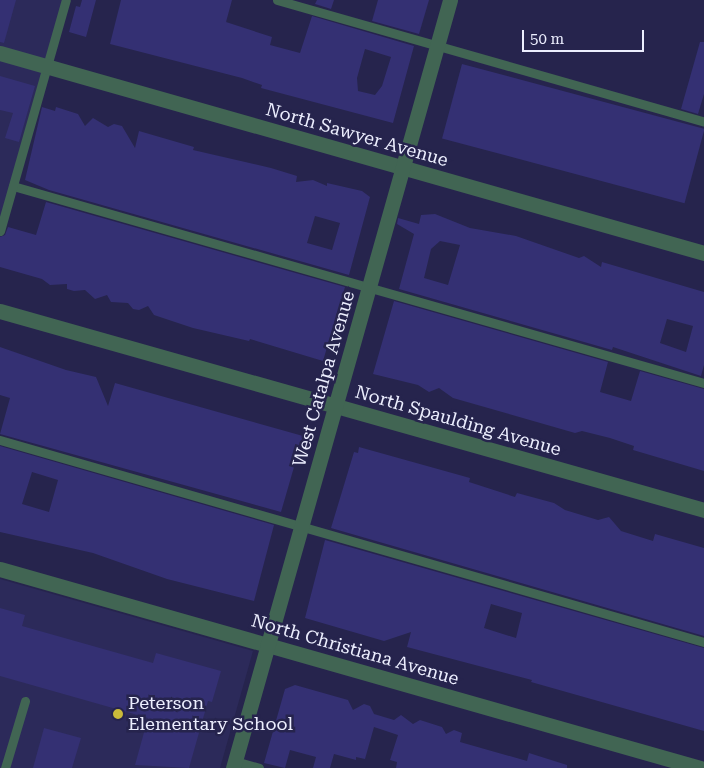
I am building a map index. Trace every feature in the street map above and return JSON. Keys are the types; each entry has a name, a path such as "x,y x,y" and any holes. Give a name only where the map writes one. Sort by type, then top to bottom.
{"street":[{"name":"West Catalpa Avenue","path":"234,765 450,0"},
{"name":"North Sawyer Avenue","path":"0,54 704,253"},
{"name":"North Spaulding Avenue","path":"0,310 704,510"},
{"name":"North Christiana Avenue","path":"0,568 700,768"}],"lane":[{"path":"0,231 66,0"},
{"path":"277,0 704,122"},
{"path":"13,186 704,383"},
{"path":"0,440 704,642"},
{"path":"5,768 25,701"},
{"path":"234,765 259,768"}],"shaded area":[{"path":"0,0 68,0 0,240"},
{"name":"Peterson Elementary School","path":"0,579 253,651 220,768 0,768"}],"building":[{"path":"0,0 16,0 4,43 0,42"},
{"path":"82,0 96,0 86,37 69,32 76,6 80,7"},
{"path":"121,0 232,0 226,22 272,37 270,45 300,53 312,16 414,46 393,123 261,88 262,85 242,78 110,44","holes":["365,49 391,57 382,86 375,95 358,91 357,78"]},
{"path":"317,0 334,0 331,9 315,4"},
{"path":"378,0 429,0 419,34 372,21"},
{"path":"700,42 704,42 704,94 698,114 681,109"},
{"path":"462,64 704,129 685,203 442,138"},
{"path":"0,76 35,86 19,142 5,138 13,113 0,110"},
{"path":"42,107 55,111 56,107 78,114 85,126 93,118 108,127 114,124 122,126 135,148 139,131 194,147 193,150 297,176 296,182 313,180 327,186 327,183 362,191 370,197 349,275 49,190 25,180","holes":["315,216 340,223 332,250 307,243"]},
{"path":"46,202 345,287 323,361 250,339 249,341 193,328 154,315 148,306 139,310 133,309 128,303 111,302 107,295 95,299 85,290 74,291 67,289 67,284 50,285 42,279 0,267 0,237 5,235 8,227 36,235"},
{"path":"435,214 470,228 516,236 579,258 584,256 601,267 602,262 704,292 704,365 701,376 613,347 612,350 399,289 414,234 397,224 398,218 419,224 421,215","holes":["440,241 460,245 448,285 424,278 431,249","667,319 693,326 686,352 660,343"]},
{"path":"394,301 608,362 600,392 631,401 640,371 704,389 704,471 633,450 634,446 610,438 582,431 575,433 453,398 439,388 429,392 418,385 373,374"},
{"path":"0,347 66,370 96,377 108,406 115,383 303,436 281,512 0,434 10,398 0,395"},
{"path":"0,446 274,525 254,601 167,579 93,553 0,532","holes":["32,472 58,480 49,512 22,504"]},
{"path":"359,447 470,478 469,482 515,497 517,493 554,503 565,510 598,520 609,517 621,531 653,541 655,534 704,548 704,636 331,528 354,452 358,453"},
{"path":"325,540 704,648 704,731 531,682 532,680 407,647 411,632 384,641 305,618","holes":["491,604 522,613 516,638 484,628"]},
{"path":"0,608 25,615 22,626 153,663 156,653 221,671 212,702 208,701 189,768 135,765 148,718 0,676"},
{"path":"295,685 348,700 353,710 364,704 370,706 374,714 394,720 401,715 413,724 420,720 442,727 446,734 454,730 462,733 460,742 527,761 529,753 567,765 567,768 396,768 397,762 390,760 398,735 374,727 365,759 356,757 356,760 334,754 330,768 313,768 316,757 290,750 285,768 264,763 285,689"},
{"path":"44,728 81,738 72,768 33,768"}],"place":[{"name":"Peterson Elementary School","path":"118,714"}]}
